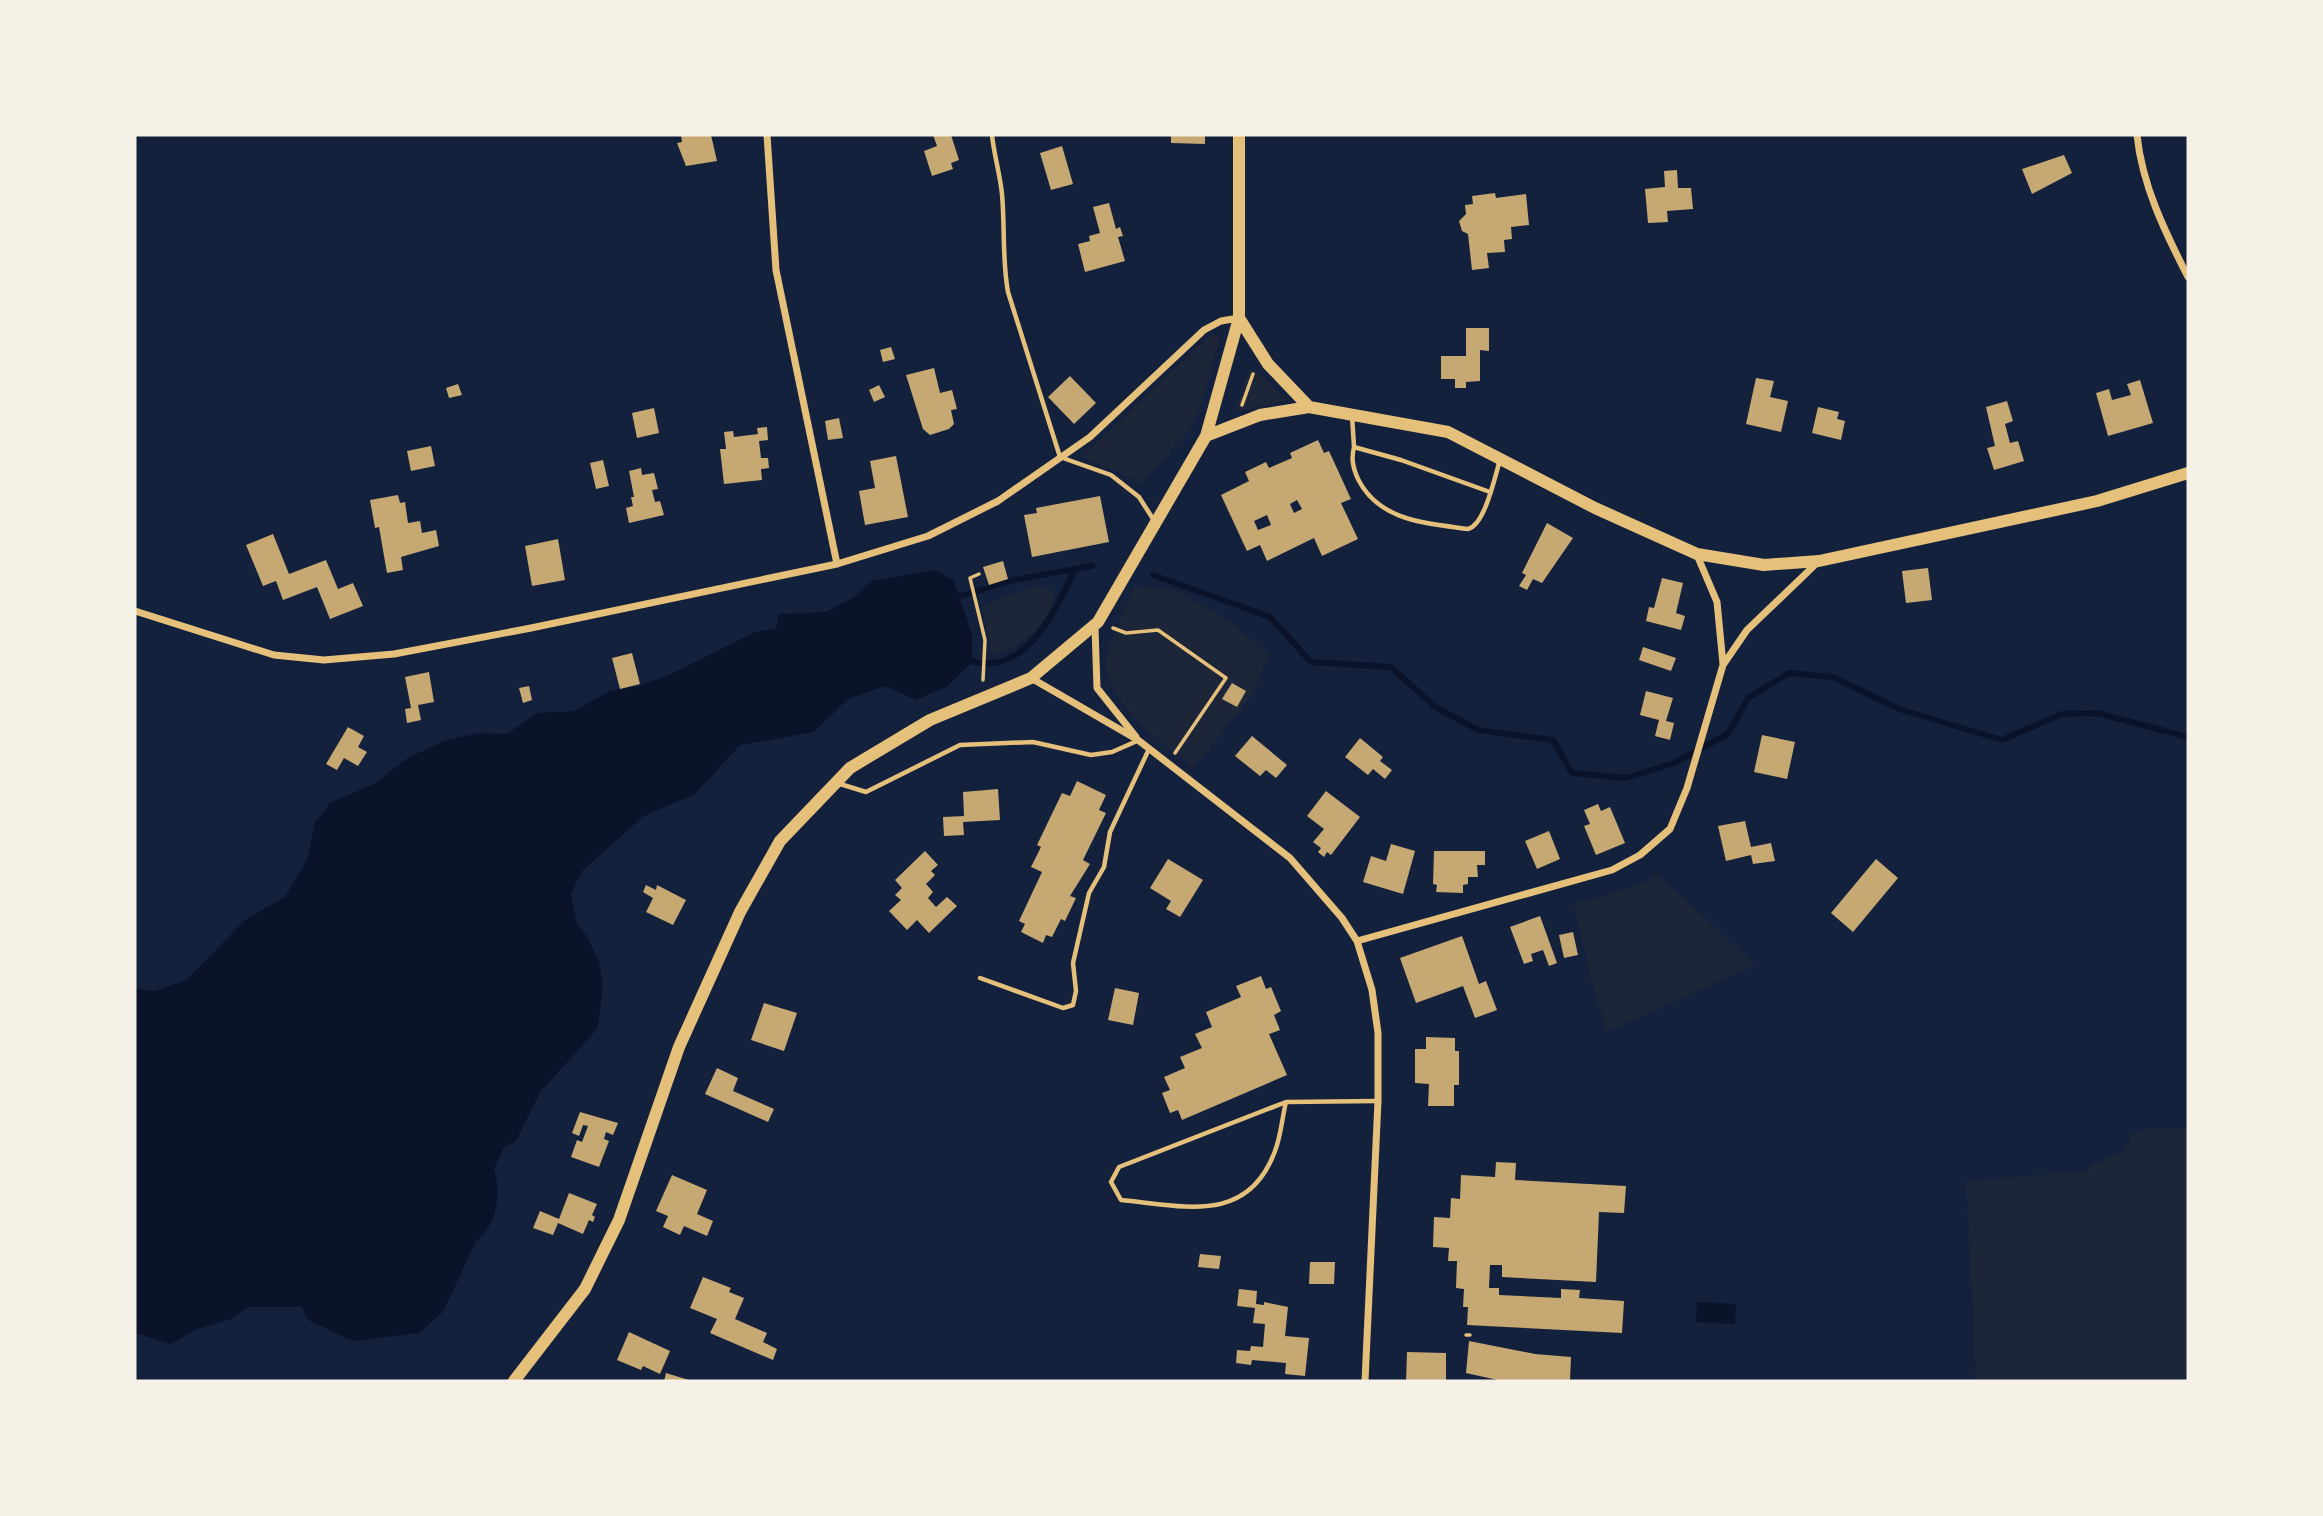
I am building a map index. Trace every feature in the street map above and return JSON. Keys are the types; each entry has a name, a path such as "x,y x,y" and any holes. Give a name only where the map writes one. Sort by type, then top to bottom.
{"main road":[{"path":"514,1381 585,1289 619,1220 679,1047 740,912 780,841 850,768 930,720 1031,678 1097,625 1206,436 1240,318 1239,135"},
{"path":"1240,318 1268,364 1308,407"},
{"path":"1206,436 1261,415 1308,407 1448,432 1595,508 1697,554 1764,565 1819,561 2097,501 2188,472"}],"street":[{"path":"767,135 776,270 837,564"},
{"path":"2137,135 2139,152 2155,207 2188,277"},
{"path":"135,611 274,655 324,660 394,654 837,564 928,536 998,501 1090,437 1205,330 1222,321 1240,318"},
{"path":"1697,554 1717,602 1723,665"},
{"path":"1357,941 1621,866 1640,855 1670,829 1693,767 1723,665 1747,630 1819,561"},
{"path":"1097,625 1097,688 1139,740 1290,858 1342,918 1357,941 1372,990 1377,1022 1378,1101 1365,1381"},
{"path":"1031,678 1139,740"}],"lane":[{"path":"992,135 995,165 1002,190 1004,269 1008,292 1060,457 1111,475 1139,498 1156,523"},
{"path":"1352,415 1354,470 1366,494 1378,507 1396,515 1468,529 1477,524 1500,459"},
{"path":"1354,447 1401,460 1489,492"},
{"path":"836,783 866,792 960,745 1033,742 1091,755 1112,752 1139,740"},
{"path":"980,978 1063,1008 1073,1005 1076,991 1073,964 1089,894 1104,867 1110,832 1149,749"},
{"path":"1286,1102 1275,1151 1252,1191 1207,1209 1121,1200 1111,1182 1119,1167 1286,1102 1378,1101"}],"path":[{"path":"1242,405 1253,374"},
{"path":"979,574 971,578 977,599 985,656 984,670"},
{"path":"1097,625 1126,633 1158,630 1226,678 1168,763"}],"shaded area":[{"path":"1217,335 1219,341 1194,424 1142,483 1082,457 1209,336"},
{"path":"1249,369 1259,374 1286,401 1235,412"},
{"path":"935,570 954,581 972,634 972,662 948,686 916,700 885,686 848,699 814,732 740,745 695,794 644,816 582,871 571,894 577,923 588,938 599,962 603,984 598,1028 541,1091 516,1141 504,1147 494,1169 498,1188 493,1218 489,1227 476,1241 443,1312 419,1333 353,1341 308,1320 302,1307 248,1307 231,1319 195,1330 171,1344 135,1333 135,989 154,991 186,980 245,920 285,897 307,860 315,823 330,803 374,784 409,757 447,740 479,733 507,734 537,713 574,711 610,691 639,686 671,674 755,632 776,628 779,614 826,612 853,598 872,581"},
{"path":"1034,586 1047,587 1054,593 1048,615 1033,633 992,656 982,606"},
{"path":"1134,587 1173,589 1231,622 1269,655 1252,695 1193,768 1139,721 1115,692 1108,677 1107,656"},
{"path":"1659,875 1755,965 1607,1032 1590,975 1574,904 1634,887"},
{"path":"2188,1128 2188,1381 1976,1381 1966,1181 2089,1171 2091,1165 2124,1152 2131,1135 2145,1129"},
{"path":"1697,1302 1736,1304 1735,1324 1696,1322"}],"building":[{"path":"681,135 711,135 717,161 686,166 677,143 682,142"},
{"path":"933,135 951,135 959,160 951,163 953,169 932,176 924,151 937,146"},
{"path":"1171,135 1205,135 1205,144 1171,143"},
{"path":"1062,146 1073,184 1051,190 1040,153"},
{"path":"2064,155 2072,173 2032,194 2022,169"},
{"path":"1677,170 1678,188 1691,188 1693,209 1667,211 1668,222 1648,223 1645,189 1665,187 1664,171"},
{"path":"1495,193 1496,198 1526,194 1529,225 1511,227 1512,239 1504,240 1505,252 1487,253 1489,268 1472,270 1468,234 1462,231 1459,221 1466,214 1465,205 1473,204 1472,196"},
{"path":"1109,203 1116,229 1120,227 1123,236 1118,237 1125,261 1085,272 1078,244 1090,241 1089,236 1100,233 1093,207"},
{"path":"1466,328 1489,328 1489,351 1480,350 1480,381 1466,382 1466,388 1455,388 1455,379 1441,379 1441,356 1466,356"},
{"path":"891,347 895,359 883,362 880,350"},
{"path":"934,368 940,393 952,390 957,409 951,410 954,424 949,429 930,435 923,429 906,375"},
{"path":"1070,376 1096,403 1074,424 1048,397"},
{"path":"1756,378 1774,381 1770,397 1788,401 1781,432 1746,424"},
{"path":"2140,380 2153,423 2108,436 2096,393 2109,389 2112,400 2131,395 2127,384"},
{"path":"458,384 462,395 449,398 446,388"},
{"path":"879,385 885,397 874,402 869,390"},
{"path":"2007,401 2013,421 2005,424 2010,443 2018,441 2024,461 1994,470 1987,448 1995,446 1986,407"},
{"path":"1818,407 1839,412 1837,419 1845,421 1841,440 1812,433"},
{"path":"654,408 659,433 637,438 632,413"},
{"path":"839,418 843,438 828,440 825,421"},
{"path":"767,427 768,440 759,441 761,458 768,458 769,468 761,469 762,480 724,484 720,449 726,449 724,432 733,431 734,437 758,434 757,428"},
{"path":"1318,440 1324,453 1329,451 1351,499 1341,503 1358,539 1322,556 1314,538 1267,561 1260,545 1247,551 1221,495 1249,481 1245,472 1266,462 1269,468 1292,458 1290,453","holes":["1297,500 1302,509 1294,513 1290,504","1267,515 1271,525 1258,530 1254,521"]},
{"path":"431,446 435,466 411,471 407,451"},
{"path":"896,456 908,517 865,525 859,491 875,488 870,461"},
{"path":"603,460 609,486 596,489 590,463"},
{"path":"641,468 642,475 654,473 658,489 652,490 655,502 660,501 664,515 629,523 626,508 633,506 631,497 634,497 629,471"},
{"path":"398,495 400,503 405,502 408,523 420,521 422,533 436,530 439,546 401,557 403,570 387,573 379,527 375,528 370,500"},
{"path":"1100,496 1109,542 1032,557 1024,515 1037,513 1036,508"},
{"path":"1547,523 1573,538 1542,583 1533,579 1527,590 1519,586 1526,575 1522,573"},
{"path":"273,534 289,574 326,560 338,589 353,583 363,606 330,619 317,587 283,600 276,581 263,586 246,545"},
{"path":"558,539 565,580 532,586 525,546"},
{"path":"1003,561 1008,579 989,585 983,567"},
{"path":"1928,568 1932,600 1906,603 1902,571"},
{"path":"1662,578 1683,583 1676,613 1685,616 1681,630 1646,621 1649,607 1654,608"},
{"path":"1643,647 1676,658 1671,671 1639,660"},
{"path":"632,653 640,684 620,689 612,658"},
{"path":"429,672 434,702 418,705 421,720 407,723 405,709 411,708 405,677"},
{"path":"1232,683 1246,691 1237,707 1222,699"},
{"path":"529,686 532,700 523,703 519,688"},
{"path":"1646,691 1673,698 1666,721 1674,723 1670,740 1655,736 1659,720 1640,715"},
{"path":"348,727 364,736 358,747 367,752 358,766 344,758 337,770 326,764"},
{"path":"1762,735 1795,742 1787,779 1754,772"},
{"path":"1252,736 1287,765 1276,778 1266,770 1260,776 1235,756"},
{"path":"1360,738 1383,757 1380,761 1392,770 1385,779 1373,769 1368,775 1345,757"},
{"path":"1077,781 1106,795 1099,810 1106,813 1083,860 1090,864 1070,896 1076,898 1065,921 1061,919 1052,937 1046,935 1043,943 1021,932 1025,924 1019,921 1042,872 1031,867 1041,847 1037,845 1062,793 1070,796"},
{"path":"998,789 1000,820 963,822 964,835 944,836 943,817 964,816 963,792"},
{"path":"1326,791 1360,817 1331,855 1327,852 1324,857 1318,852 1321,848 1313,842 1324,829 1307,816"},
{"path":"1598,804 1601,811 1610,807 1625,843 1596,855 1584,826 1590,824 1584,810"},
{"path":"1745,821 1751,847 1771,843 1775,861 1753,864 1751,855 1726,861 1718,826"},
{"path":"1549,831 1560,859 1537,869 1525,841"},
{"path":"1391,844 1415,851 1403,894 1363,882 1371,856 1386,861"},
{"path":"925,851 938,865 931,871 935,875 926,884 933,892 928,898 936,907 947,897 957,906 929,933 917,920 907,930 889,911 901,900 895,895 902,888 895,880"},
{"path":"1434,851 1485,851 1485,865 1477,865 1478,877 1468,877 1468,884 1463,885 1463,893 1436,892 1437,885 1433,884"},
{"path":"1168,859 1203,880 1180,917 1166,909 1171,901 1150,888"},
{"path":"1876,859 1898,878 1853,932 1831,913"},
{"path":"646,885 656,890 657,885 686,900 673,925 646,912 653,898 643,892"},
{"path":"1540,916 1557,963 1549,966 1543,950 1531,954 1533,961 1524,964 1510,927"},
{"path":"1573,932 1578,955 1564,958 1559,935"},
{"path":"1462,936 1479,984 1486,981 1497,1010 1475,1018 1463,986 1416,1003 1400,958"},
{"path":"1261,976 1266,989 1271,987 1281,1011 1274,1015 1280,1030 1269,1034 1287,1075 1182,1120 1178,1110 1170,1113 1162,1093 1170,1090 1164,1077 1185,1068 1180,1057 1202,1048 1195,1034 1212,1027 1206,1012 1241,997 1236,986"},
{"path":"1115,988 1139,993 1133,1025 1108,1020"},
{"path":"764,1003 797,1013 784,1051 751,1040"},
{"path":"1426,1037 1455,1038 1455,1051 1459,1051 1459,1085 1454,1085 1454,1106 1428,1106 1429,1084 1415,1083 1415,1049 1426,1049"},
{"path":"717,1068 738,1078 733,1091 774,1109 768,1122 705,1094"},
{"path":"580,1112 618,1123 613,1135 606,1132 604,1139 609,1141 599,1167 571,1157 577,1140 582,1142 588,1126 583,1125 579,1136 572,1133"},
{"path":"1496,1162 1516,1163 1515,1180 1626,1186 1624,1213 1599,1212 1596,1282 1502,1277 1502,1265 1490,1265 1489,1288 1499,1288 1499,1295 1561,1298 1561,1289 1580,1290 1579,1298 1624,1301 1622,1333 1467,1325 1468,1307 1463,1307 1464,1289 1456,1288 1457,1261 1448,1261 1449,1248 1433,1247 1434,1217 1450,1218 1451,1198 1460,1199 1461,1175 1495,1177"},
{"path":"672,1175 707,1190 697,1214 713,1221 707,1236 684,1226 680,1235 663,1227 668,1216 656,1211"},
{"path":"569,1193 597,1204 592,1215 595,1217 593,1222 589,1220 583,1234 558,1223 553,1235 533,1228 540,1211 559,1219"},
{"path":"1200,1254 1221,1256 1219,1269 1198,1267"},
{"path":"1310,1262 1335,1262 1334,1284 1309,1284"},
{"path":"703,1277 731,1288 729,1292 744,1298 735,1319 767,1333 763,1342 777,1349 773,1360 710,1333 717,1319 690,1308"},
{"path":"1239,1289 1257,1291 1256,1304 1264,1305 1264,1302 1288,1307 1285,1336 1309,1338 1305,1376 1285,1374 1286,1363 1252,1360 1251,1365 1236,1363 1237,1350 1250,1351 1251,1346 1263,1347 1265,1324 1253,1323 1255,1308 1237,1306"},
{"path":"629,1332 670,1351 660,1374 643,1366 641,1370 617,1360"},
{"path":"1469,1341 1535,1354 1571,1357 1570,1381 1502,1381 1466,1373"},
{"path":"1407,1352 1446,1353 1446,1381 1406,1381"},
{"path":"666,1373 692,1381 664,1381"}],"waterway":[{"path":"957,597 1014,580 1092,566"},
{"path":"965,659 986,663 1004,660 1021,651 1047,622 1075,569"},
{"path":"1153,575 1270,617 1311,662 1391,667 1434,706 1478,730 1553,740 1572,773 1626,778 1672,764 1728,734 1748,698 1789,673 1833,677 1899,709 2002,740 2062,714 2097,713 2188,737"}]}
